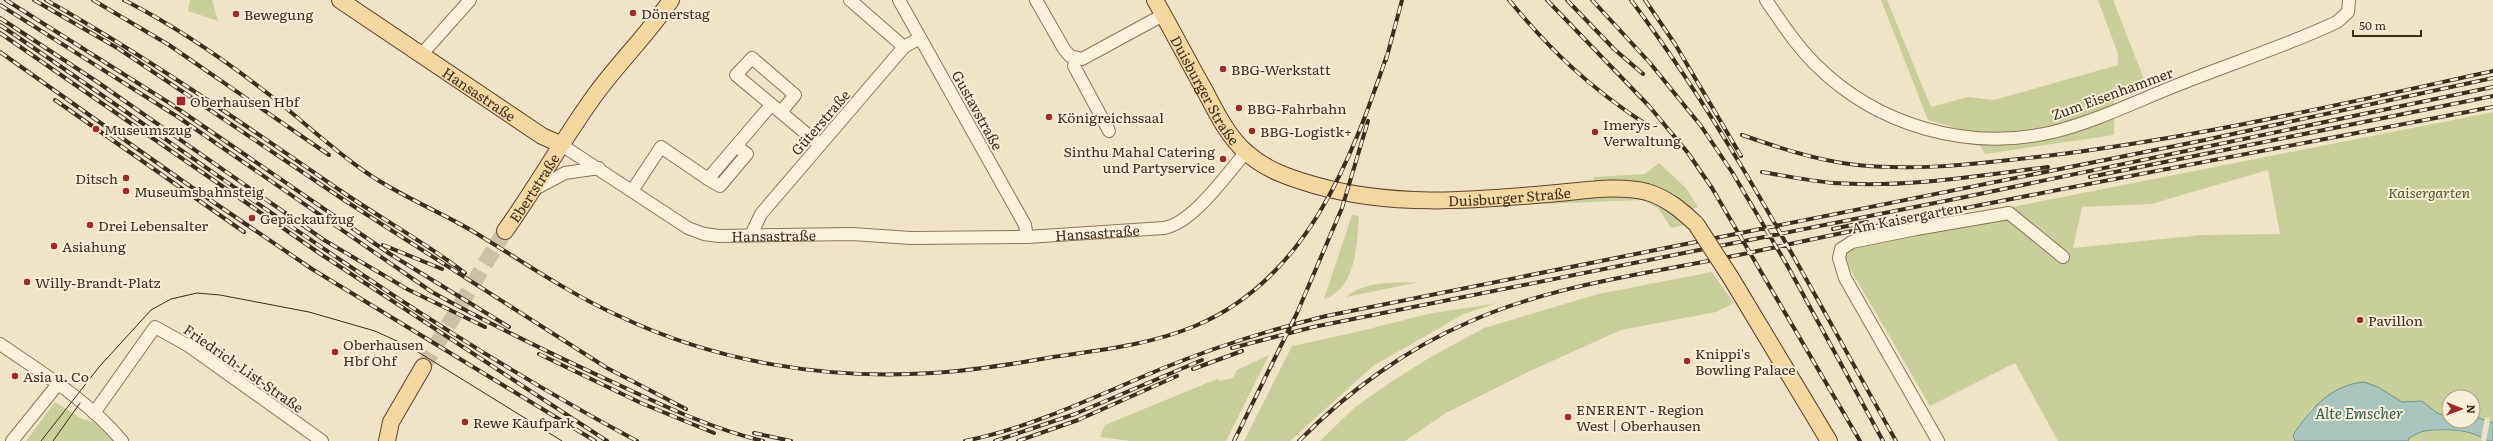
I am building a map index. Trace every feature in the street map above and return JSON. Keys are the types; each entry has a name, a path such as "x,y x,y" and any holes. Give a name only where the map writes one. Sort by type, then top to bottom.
{"main road":[{"name":"Hansastraße","path":"340,0 542,136 560,144"},
{"name":"Ebertstraße","path":"505,231 552,162 560,144 609,77 672,0"},
{"name":"Duisburger Straße","path":"1155,0 1216,113 1246,152 1274,171 1292,178 1369,198 1435,201 1630,190 1647,192 1665,200 1696,224 1731,278 1829,441"},
{"path":"384,439 394,416 422,367"}],"street":[{"path":"421,55 470,0"},
{"path":"850,0 904,47"},
{"name":"Gustavstraße","path":"899,0 1024,225 1027,237"},
{"path":"1036,0 1064,50 1076,58 1082,59 1163,15"},
{"name":"Zum Eisenhammer","path":"1766,0 1815,64 1841,87 1870,106 1913,125 1943,134 2001,138 2053,132 2132,104 2337,22 2348,12 2349,0"},
{"name":"Güterstraße","path":"751,235 761,214 904,47 920,38"},
{"path":"1076,58 1074,66 1109,131"},
{"path":"632,192 661,147 708,179 736,146 776,108 820,145"},
{"name":"Hansastraße","path":"560,144 694,231 719,236 852,234 911,238 1027,237 1173,226 1189,215 1246,152"},
{"path":"533,190 565,173 599,168"},
{"name":"Am Kaisergarten","path":"1938,441 1845,278 1839,258 1841,249 1852,242 1916,228 2009,213 2064,257"},
{"name":"Friedrich-List-Straße","path":"94,413 155,327 189,346 322,441"},
{"path":"0,344 58,384 94,413 122,441"},
{"path":"12,441 58,384"}],"green space":[{"path":"190,0 212,0 218,21 188,11"},
{"path":"1881,0 1887,0 1931,107 1968,97 1994,100 2118,65 2118,54 2098,0 2113,0 2146,84 2114,101 2114,135 1985,154 1973,133 1928,120"},
{"name":"Kaisergarten","path":"2493,112 2493,423 2481,419 2481,389 2441,389 2441,415 2422,401 2402,402 2378,387 2312,408 2293,435 2295,441 2058,441 2015,363 1930,406 1838,248 2002,209","holes":["2268,170 2280,234 2202,235 2073,248 2082,207 2151,204"]},
{"path":"1659,163 1686,188 1698,207 1687,211 1697,222 1671,228 1658,208 1642,200 1492,206 1387,207 1387,201 1596,188 1593,177 1645,174"},
{"path":"1352,215 1359,216 1353,265 1343,286 1335,294 1324,299"},
{"path":"1712,272 1734,303 1716,312 1621,330 1530,371 1446,413 1405,441 1320,441 1354,408 1391,382 1429,358 1484,328 1598,294"},
{"path":"1420,282 1346,297 1362,288 1372,285"},
{"path":"1498,303 1464,314 1373,366 1290,441 1244,441 1292,346 1357,332 1427,314"},
{"path":"1269,355 1226,441 1131,441 1100,437 1105,425 1217,379 1220,381 1233,378 1237,370"},
{"path":"55,402 82,419 95,422 115,441 26,441"},
{"path":"2447,430 2465,432 2480,437 2485,441 2408,441 2409,438 2422,431"}],"water":[{"name":"Alte Emscher","path":"2364,382 2378,387 2402,402 2422,401 2437,413 2441,414 2441,429 2481,429 2481,419 2493,423 2493,441 2485,441 2473,434 2456,430 2431,430 2409,438 2408,441 2295,441 2293,435 2306,417 2322,400 2331,393 2352,384"}],"pier":[{"path":"2485,417 2490,419 2486,441 2483,441 2481,439"}],"tunnel":[{"path":"423,367 505,231"}],"tram line":[{"path":"41,441 99,367 151,310 171,299 197,293 220,295 309,312 375,331 410,347 562,441"},
{"path":"53,441 80,403"}],"railway":[{"path":"6,0 171,104 390,254 509,327"},
{"path":"34,0 119,49 347,202 607,368 686,409"},
{"path":"46,0 122,45 196,92 356,201 435,251 465,273"},
{"path":"93,0 169,45 329,155"},
{"path":"124,0 163,21 218,57 271,96 342,155 380,181 461,224 563,287 600,307 656,332 733,356 772,364 852,374 962,371 1125,346 1160,338 1195,326 1234,305 1267,279 1295,248 1319,213 1340,175 1357,136 1387,55"},
{"path":"1386,60 1402,0"},
{"path":"1509,0 1525,19 1573,68 1607,97 1647,125"},
{"path":"1547,0 1649,106 1688,153 1712,188 1860,441"},
{"path":"1567,0 1614,49 1643,74"},
{"path":"1592,0 1650,63 1701,126 1732,172 1787,265 1883,441"},
{"path":"1631,0 1669,52 1738,160 1771,216 1896,441"},
{"path":"1645,0 1675,44 1741,156"},
{"path":"0,5 178,117 432,292 478,317 654,401 708,424 763,441"},
{"path":"0,18 96,81 324,240 407,289 485,327"},
{"path":"0,25 392,295 472,346 554,395 637,441"},
{"path":"0,33 319,253 607,441"},
{"path":"0,52 197,191 312,269 595,441"},
{"path":"1742,135 1808,156 1849,164 1896,167 1967,164 2037,157 2152,141 2209,131 2493,71"},
{"path":"965,441 1016,428 1089,400 1181,361 1222,346 1326,316 2205,140 2493,78"},
{"path":"1232,348 1313,327 1965,197 2493,87"},
{"path":"2090,177 2493,96"},
{"path":"55,100 244,232"},
{"path":"1299,441 1357,389 1378,373 1423,345 1469,322 1504,308 1540,297 1614,279 1725,258 1944,212 2493,107"},
{"path":"1234,441 1297,313 1342,208 1368,121"},
{"path":"1762,172 1834,183 1887,184 1914,183 2048,167"},
{"path":"1833,229 1867,222"},
{"path":"383,245 442,269"},
{"path":"1193,369 1242,351"},
{"path":"539,354 641,403 714,433"},
{"path":"995,441 1075,414 1202,360"},
{"path":"1018,441 1078,420 1177,376"},
{"path":"754,433 791,441"}],"place":[{"name":"Dönerstag","path":"633,13"},
{"name":"Bewegung","path":"236,14"},
{"name":"BBG-Werkstatt","path":"1223,69"},
{"name":"Oberhausen Hbf","path":"181,101"},
{"name":"BBG-Fahrbahn","path":"1239,108"},
{"name":"Königreichssaal","path":"1049,117"},
{"name":"Museumszug","path":"96,129"},
{"name":"BBG-Logistk+","path":"1252,131"},
{"name":"Imerys - Verwaltung","path":"1595,132"},
{"name":"Sinthu Mahal Catering und Partyservice","path":"1223,159"},
{"name":"Ditsch","path":"126,178"},
{"name":"Museumsbahnsteig","path":"126,191"},
{"name":"Gepäckaufzug","path":"252,218"},
{"name":"Drei Lebensalter","path":"90,225"},
{"name":"Asiahung","path":"54,246"},
{"name":"Willy-Brandt-Platz","path":"27,282"},
{"name":"Pavillon","path":"2360,320"},
{"name":"Oberhausen Hbf Ohf","path":"335,352"},
{"name":"Knippi's Bowling Palace","path":"1687,361"},
{"name":"Asia u. Co","path":"15,376"},
{"name":"ENERENT - Region West | Oberhausen","path":"1568,417"},
{"name":"Rewe Kaufpark","path":"465,422"}]}
